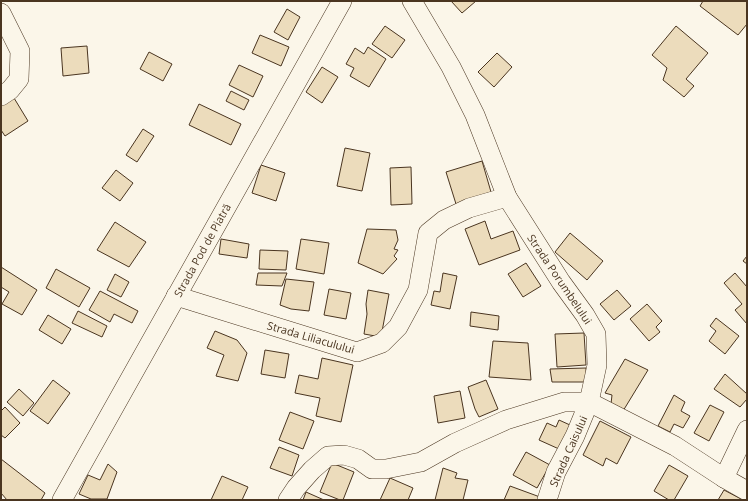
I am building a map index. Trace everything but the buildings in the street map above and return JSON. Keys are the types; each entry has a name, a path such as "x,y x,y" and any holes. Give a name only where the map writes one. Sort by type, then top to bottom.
{"street":[{"name":"Strada Pod de Piatră","path":"62,500 342,1"},
{"name":"Strada Porumbelului","path":"412,1 450,67 475,115 507,197 596,334 597,365 590,402"},
{"path":"1,12 20,51 18,79 10,90 1,96"},
{"name":"Strada Liliaculului","path":"176,296 356,352 382,343 398,327 418,290 428,233 444,220 469,208 507,197"},
{"path":"288,500 296,488 312,470 328,456 344,455 358,459 372,470 386,469 421,462 455,443 506,420 564,402 590,402 675,446 747,491"},
{"name":"Strada Caisului","path":"547,500 556,472 575,436 590,402"},
{"path":"724,478 747,430"}]}
